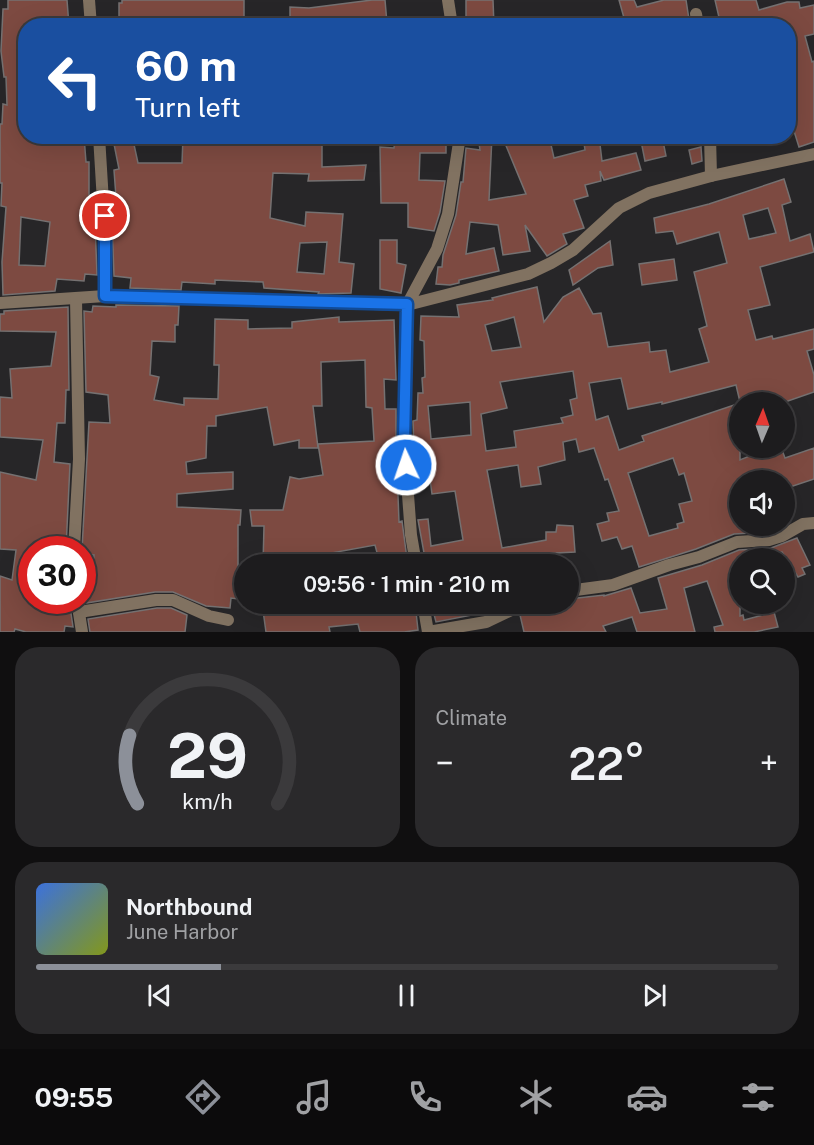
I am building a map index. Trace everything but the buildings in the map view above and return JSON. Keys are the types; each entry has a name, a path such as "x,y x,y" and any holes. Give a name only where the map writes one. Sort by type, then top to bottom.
{"street":[{"path":"89,0 90,18"},
{"path":"448,0 451,18"},
{"path":"99,144 106,240 105,296"},
{"path":"414,554 404,441 407,304 437,249 448,213 459,144"},
{"path":"710,144 711,176"},
{"path":"0,303 105,296 407,304 528,274 573,250 619,208 649,193 711,176 814,154"},
{"path":"75,536 79,459 76,299"},
{"path":"579,590 613,585 699,557 736,542 769,540 803,525 814,523"},
{"path":"96,605 173,600 209,616 228,620"},
{"path":"79,614 82,632"},
{"path":"425,614 428,632 486,622 503,614"}],"route":[{"path":"105,216 105,296 407,304 404,441 406,465"}]}
